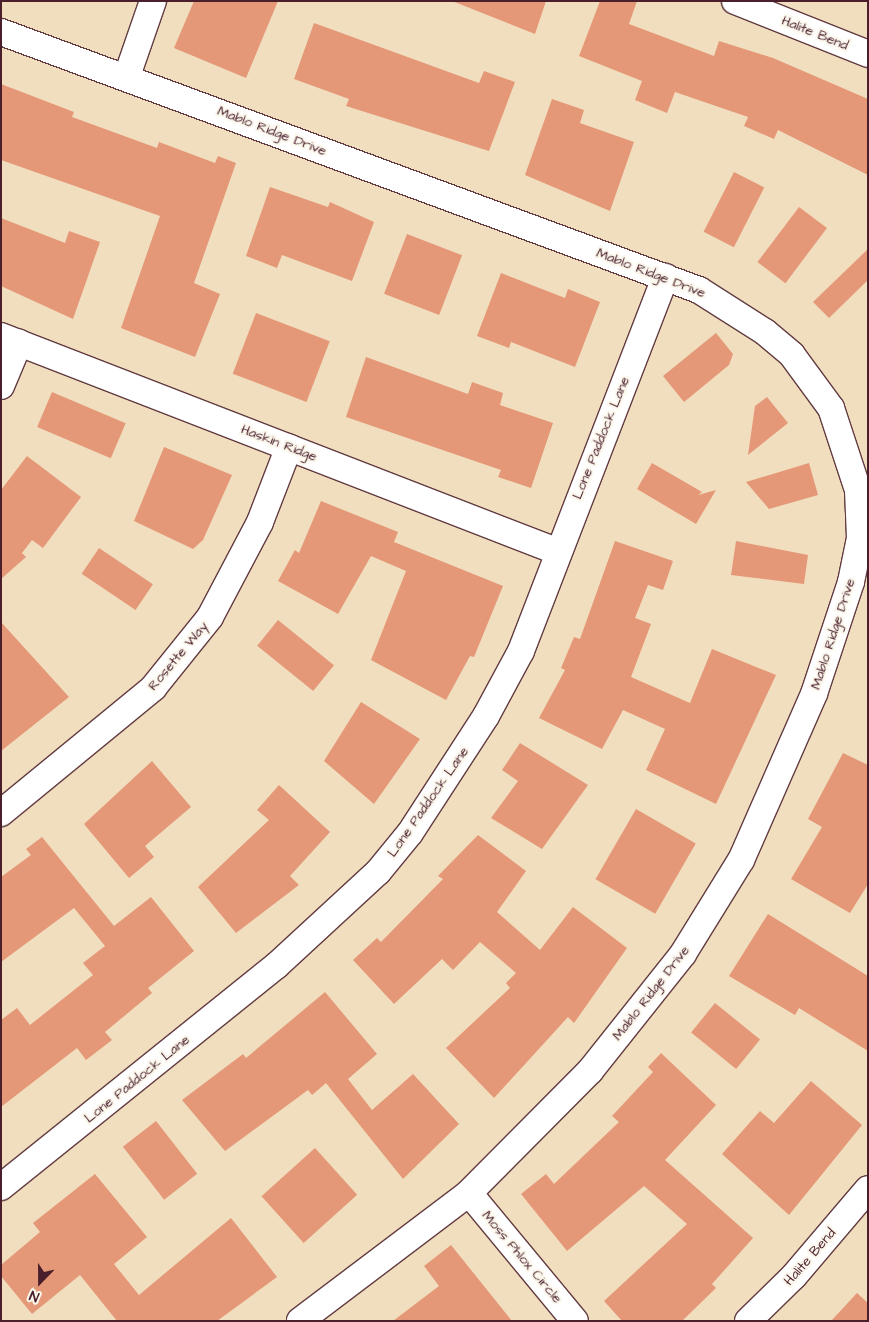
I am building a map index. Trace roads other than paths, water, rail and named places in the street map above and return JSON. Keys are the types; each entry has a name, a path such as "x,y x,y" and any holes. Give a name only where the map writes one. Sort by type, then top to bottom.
{"street":[{"path":"127,76 153,1"},
{"name":"Halite Bend","path":"735,1 868,54"},
{"name":"Mablo Ridge Drive","path":"1,32 127,76 699,290 765,332 792,356 831,408 858,490 860,538 851,582 814,694 771,797 713,908 683,954 590,1071 469,1193 300,1321"},
{"name":"Lone Paddock Lane","path":"1,1187 276,966 378,872 410,833 486,716 521,650 556,550 665,277"},
{"path":"1,386 10,339"},
{"name":"Haskin Ridge","path":"10,339 556,550"},
{"name":"Rosette Way","path":"1,814 153,688 210,617 260,522 289,447"},
{"name":"Halite Bend","path":"748,1321 794,1276 868,1190"},
{"name":"Moss Phlox Circle","path":"469,1193 575,1321"}]}
